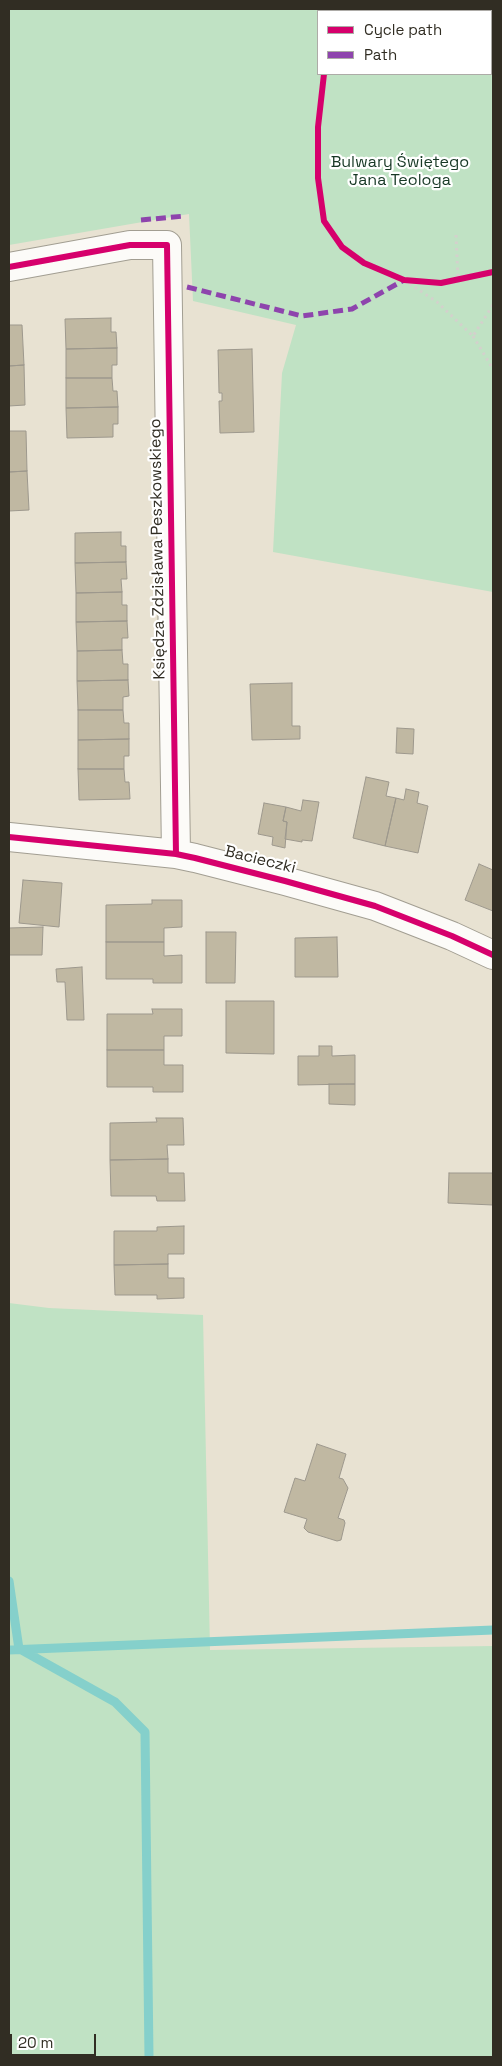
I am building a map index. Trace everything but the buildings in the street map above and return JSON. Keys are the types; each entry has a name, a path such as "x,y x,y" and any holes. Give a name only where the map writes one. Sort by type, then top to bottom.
{"street":[{"name":"Księdza Zdzisława Peszkowskiego","path":"9,267 130,245 167,245 176,854"},
{"name":"Bacieczki","path":"9,837 176,854 375,906 452,936 493,955"}],"path":[{"path":"456,235 458,279"},
{"path":"404,280 437,302 473,336 493,369"},
{"path":"473,336 493,305"}],"green space":[{"name":"Bulwary Świętego Jana Teologa","path":"9,9 493,9 493,592 273,552 282,373 296,325 193,301 189,214 9,245"},
{"path":"9,1303 49,1308 203,1315 210,1650 493,1646 493,2057 9,2057"}],"waterway":[{"path":"9,1581 19,1649"},
{"path":"9,1650 493,1630"},
{"path":"20,1649 115,1702 145,1732 149,2057"}],"marked path":[{"path":"141,220 185,216"},
{"path":"187,287 302,316 352,309 404,280"}],"cycle path":[{"path":"324,75 318,127 318,178 324,221 342,247 364,263 404,280 441,283 493,272"},
{"path":"9,267 130,245 167,245 176,854"},
{"path":"9,837 176,854 195,858 375,906 452,936 493,955"}]}
